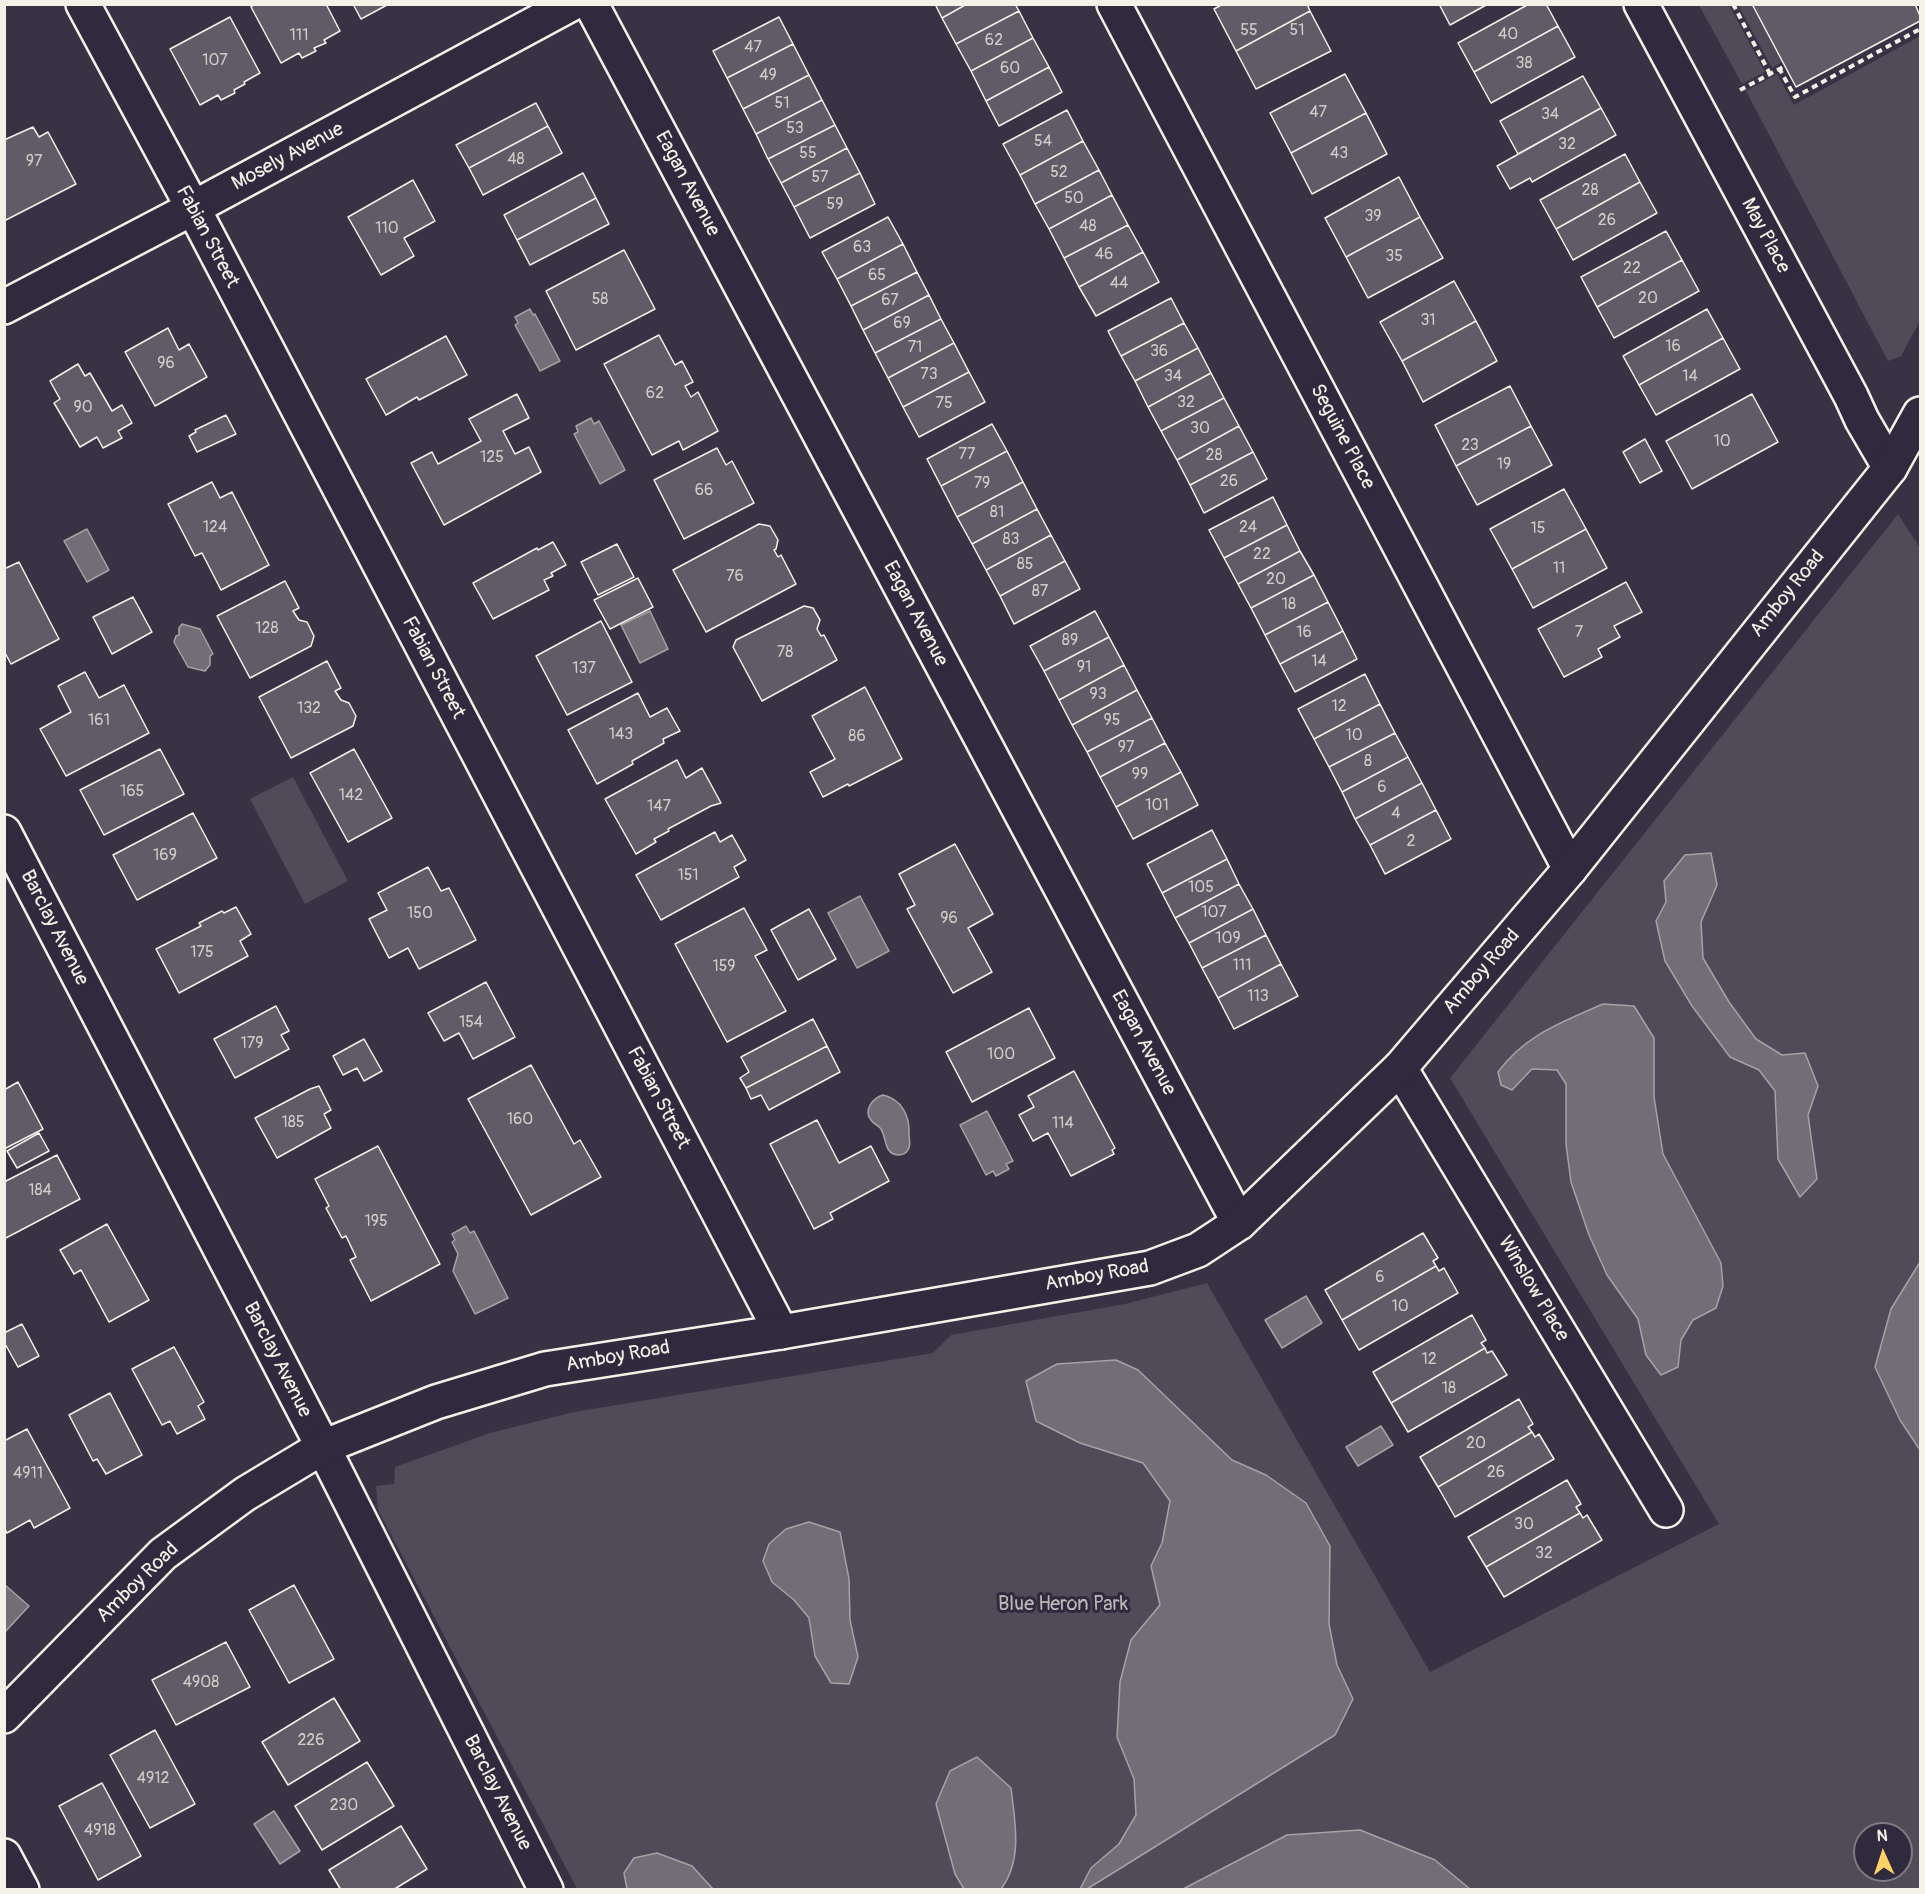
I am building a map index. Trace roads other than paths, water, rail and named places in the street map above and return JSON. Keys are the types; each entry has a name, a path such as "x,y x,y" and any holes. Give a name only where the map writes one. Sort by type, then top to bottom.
{"street":[{"name":"Fabian Street","path":"83,4 193,208 781,1332"},
{"name":"Mosely Avenue","path":"4,307 571,4"},
{"name":"Eagan Avenue","path":"591,4 1239,1223"},
{"name":"Seguine Place","path":"1114,4 1570,869"},
{"name":"May Place","path":"1641,4 1862,420 1890,468"},
{"name":"Amboy Road","path":"4,1716 163,1554 246,1494 322,1448 436,1402 545,1369 781,1332 1150,1268 1198,1250 1239,1223 1400,1068 1570,869 1890,468 1920,414"},
{"name":"Barclay Avenue","path":"8,849 322,1448 546,1890"},
{"name":"Winslow Place","path":"1400,1068 1666,1510"},
{"path":"4,1856 22,1890"}],"park label":[{"name":"Blue Heron Park","path":"1063,1605"}]}
